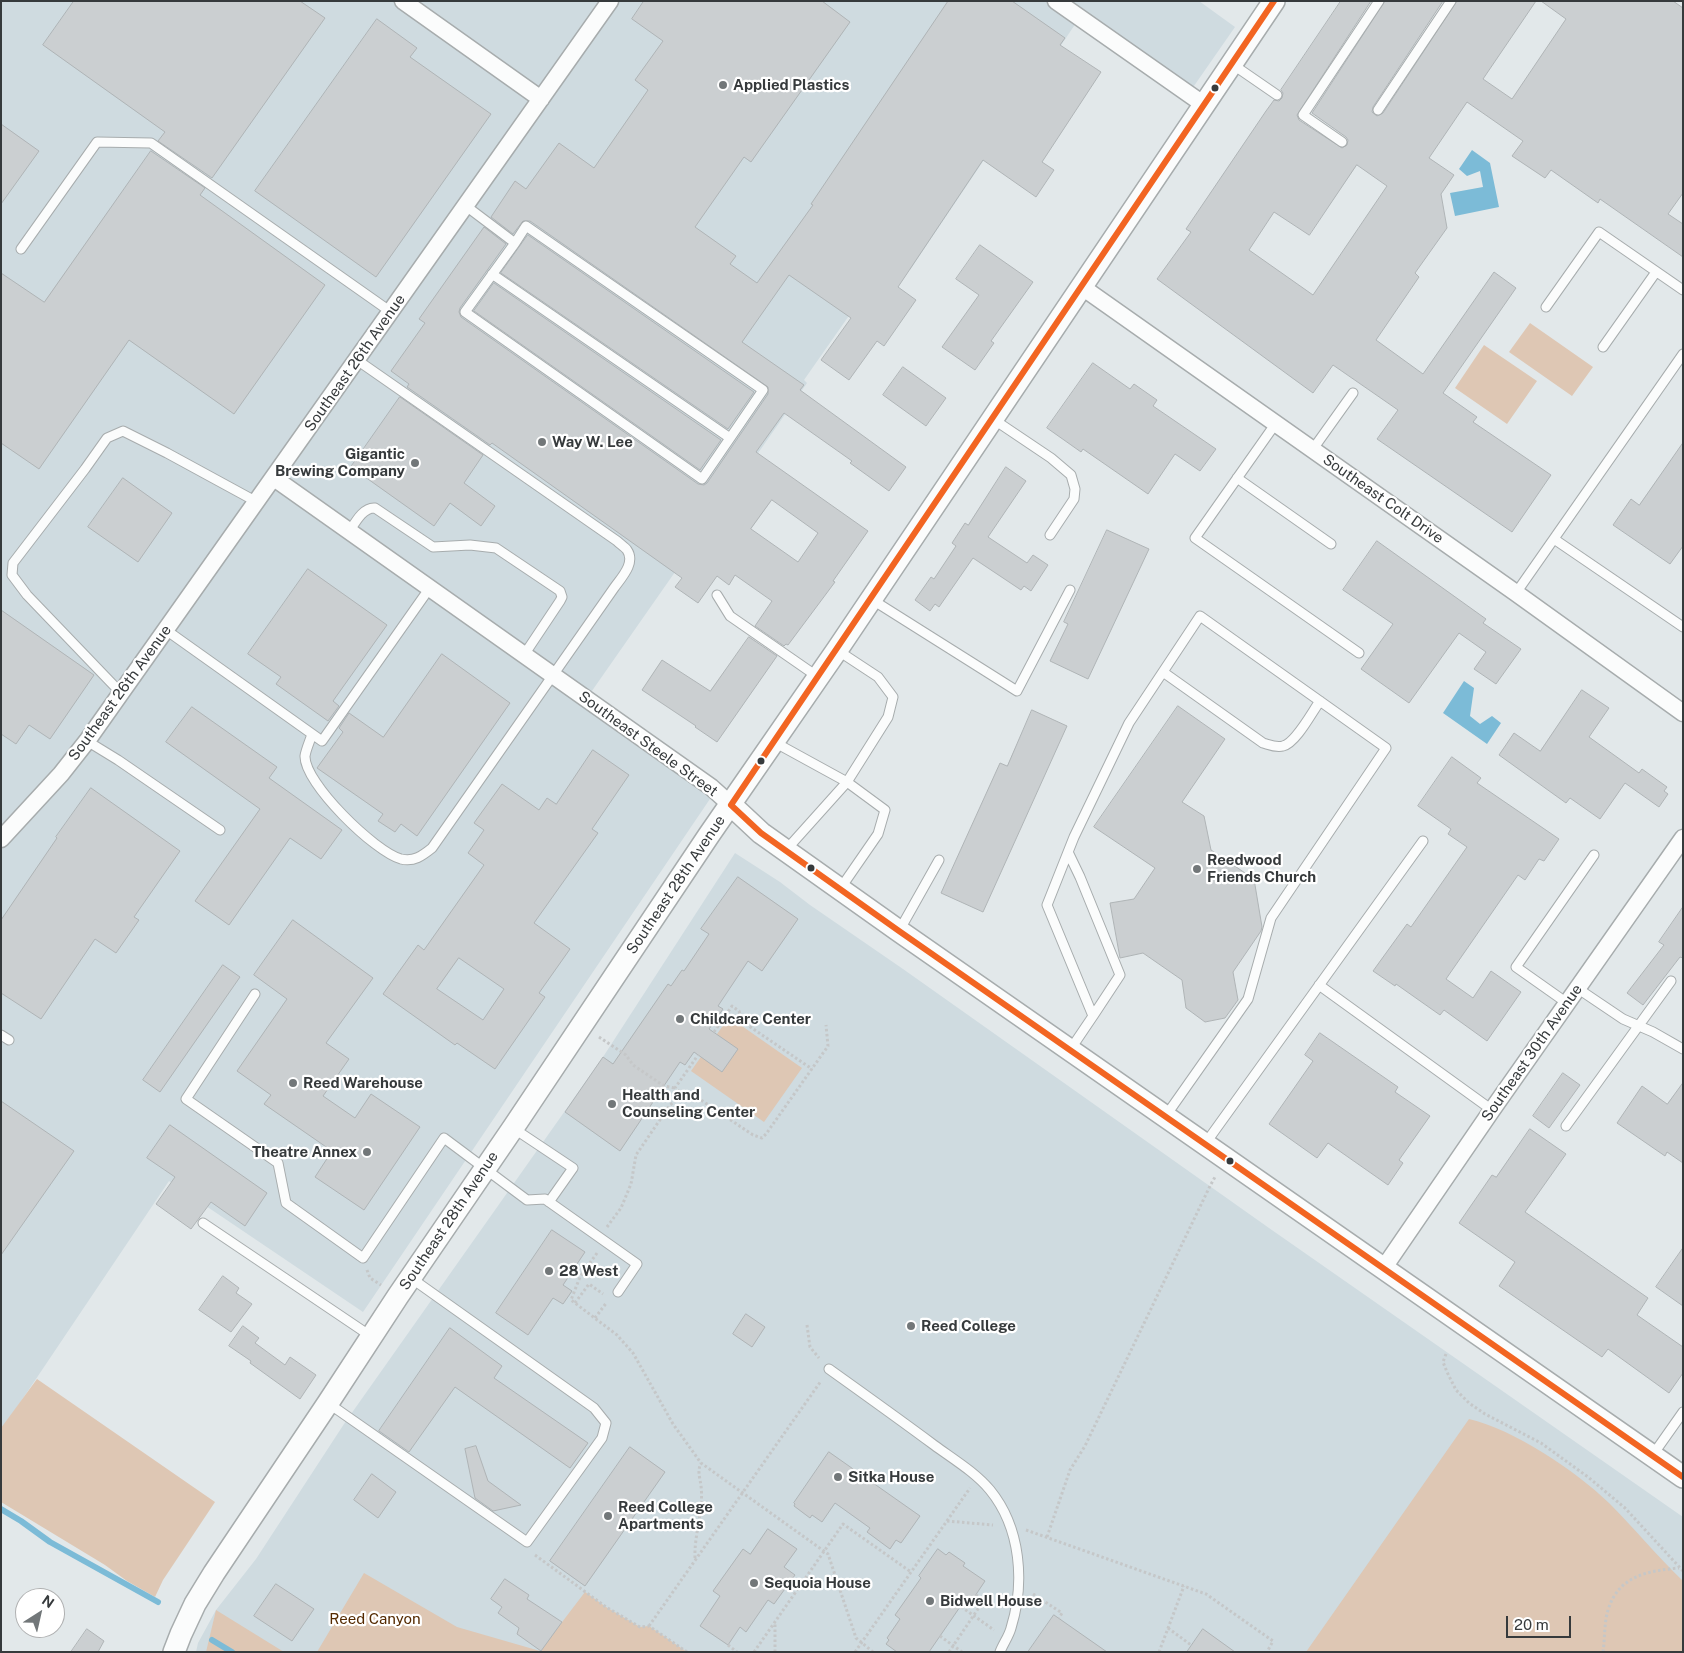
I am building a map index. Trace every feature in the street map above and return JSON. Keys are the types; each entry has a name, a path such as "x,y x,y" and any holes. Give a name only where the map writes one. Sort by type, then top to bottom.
{"street":[{"path":"403,1 541,99"},
{"name":"Southeast 26th Avenue","path":"1,839 61,774 87,741 610,1"},
{"path":"1056,1 1203,104"},
{"name":"Southeast 28th Avenue","path":"178,1643 195,1604 230,1549 485,1168 1274,1"},
{"name":"Southeast Colt Drive","path":"1082,287 1312,448 1683,713"},
{"name":"Southeast Steele Street","path":"274,478 711,787 761,833 785,851 1682,1476"},
{"name":"Southeast 30th Avenue","path":"1383,1269 1683,838"}],"lane":[{"path":"1342,142 1303,114 1379,1"},
{"path":"1378,110 1451,1"},
{"path":"1232,64 1277,95"},
{"path":"21,249 97,142 151,143 391,312"},
{"path":"466,206 515,242"},
{"path":"526,226 763,390 702,479 465,312 515,242 526,226"},
{"path":"1546,307 1599,232 1683,290"},
{"path":"1603,347 1656,272"},
{"path":"492,274 730,438"},
{"path":"1516,593 1683,354"},
{"path":"312,734 305,757 310,774 332,803 356,829 376,845 400,858 419,858 432,848 628,566 628,550 618,541 358,360"},
{"path":"1312,448 1353,394"},
{"path":"993,419 1051,458 1071,475 1075,489 1074,499 1050,535"},
{"path":"1276,423 1195,538 1359,653"},
{"path":"121,693 27,595 12,575 13,563 107,438 123,431 167,452 257,502"},
{"path":"1237,478 1331,544"},
{"path":"349,532 365,510 370,507 374,508 433,547 470,545 496,548 560,591 562,597 560,601 524,655"},
{"path":"1554,539 1683,627"},
{"path":"166,630 322,741 429,589"},
{"path":"871,599 1017,691 1070,590"},
{"path":"718,595 730,616 818,677"},
{"path":"1093,1016 1047,905 1074,837 1129,723 1200,616 1386,748 1271,918 1248,999 1165,1117"},
{"path":"785,851 847,782 888,717 893,697 878,677 837,650"},
{"path":"1163,672 1263,743 1274,747 1284,746 1292,742 1320,701"},
{"path":"87,741 220,830"},
{"path":"774,742 847,782 885,810 878,834 840,889"},
{"path":"1204,1144 1423,841"},
{"path":"1068,852 1120,975 1070,1050"},
{"path":"1567,1003 1516,968 1594,856"},
{"path":"899,931 938,860"},
{"path":"1566,1126 1671,981"},
{"path":"1319,985 1492,1110"},
{"path":"1578,988 1622,1019 1653,1032 1683,1050"},
{"path":"255,994 186,1099 278,1163 286,1202 292,1208 363,1258 444,1138 527,1200 545,1200 549,1202 638,1264 618,1292"},
{"path":"513,1128 573,1168 549,1202"},
{"path":"203,1223 372,1337"},
{"path":"328,1403 527,1542 602,1438 606,1423 594,1408 411,1278"},
{"path":"829,1369 977,1477 991,1491 1010,1526 1016,1548 1020,1587 1011,1629 1000,1652"},
{"path":"1652,1456 1683,1412"}],"path":[{"path":"714,1032 732,1006 739,1011 743,1022 812,1070"},
{"path":"582,1026 626,1055 633,1065 664,1086 676,1088 683,1095 698,1098 753,1136 762,1138 828,1046 826,1025"},
{"path":"676,1088 698,1055"},
{"path":"683,1095 670,1105 636,1155 631,1184 621,1208 604,1231 599,1249 580,1277 571,1300 617,1335 633,1352 673,1424 701,1463 828,1554 856,1638 873,1652"},
{"path":"701,1106 704,1102"},
{"path":"1047,1537 1070,1470 1086,1446 1210,1186 1227,1160"},
{"path":"575,1303 589,1284 609,1298"},
{"path":"650,1626 829,1369 810,1347 807,1325"},
{"path":"1446,1354 1443,1362 1447,1372 1456,1390 1468,1403 1541,1443 1588,1477 1625,1508 1683,1571"},
{"path":"695,1560 695,1546 701,1510 702,1488 698,1470 701,1463"},
{"path":"855,1652 977,1477"},
{"path":"947,1521 1018,1527 1206,1594 1273,1641 1267,1652"},
{"path":"754,1652 843,1524 911,1572"},
{"path":"527,1542 530,1552 606,1607 640,1627 650,1626 687,1652"},
{"path":"1603,1652 1608,1610 1614,1595 1628,1580 1639,1574 1653,1570 1679,1568"},
{"path":"1159,1652 1184,1586"},
{"path":"1020,1587 1062,1613 1059,1618"},
{"path":"949,1652 984,1600 976,1595"},
{"path":"953,1601 1006,1638"},
{"path":"775,1622 775,1652"},
{"path":"1168,1628 1191,1645"},
{"path":"940,1636 962,1652"},
{"path":"728,1645 737,1652"}],"shaded area":[{"path":"1,1 1199,1 1235,27 1187,96 1078,20 910,270 890,257 804,380 807,383 587,698 716,790 363,1312 169,1181 1,1431"},
{"name":"Reed College","path":"735,853 780,882 1269,1228 1683,1517 1683,1652 196,1652 198,1643 216,1610 256,1559 344,1424 603,1057"}],"green space":[{"path":"1530,323 1593,367 1572,396 1509,352"},
{"path":"1484,345 1537,381 1507,424 1455,388"},
{"path":"729,1017 802,1068 764,1122 691,1071"},
{"path":"37,1379 215,1502 163,1580 155,1597 1,1502 1,1428"},
{"path":"1469,1419 1505,1432 1562,1465 1609,1503 1683,1581 1683,1652 1306,1652"},
{"name":"Reed Canyon","path":"364,1573 457,1627 540,1651 585,1592 640,1627 649,1626 687,1652 317,1652"},
{"path":"216,1610 284,1652 206,1652"}],"water":[{"path":"1472,150 1490,163 1499,207 1455,216 1450,193 1483,187 1480,171 1467,176 1459,169"},
{"path":"1464,681 1474,688 1470,716 1480,724 1492,716 1501,723 1487,744 1443,713"}],"building":[{"path":"74,1 300,1 325,18 212,178 158,141 165,132 43,45"},
{"path":"644,1 822,1 850,22 751,162 744,157 695,227 736,256 730,264 757,283 813,205 811,204 948,1 1012,1 1065,38 1060,45 1101,72 1042,162 1054,170 1036,197 983,160 898,287 916,300 884,346 877,341 849,380 821,360 851,318 789,275 742,342 804,385 800,390 906,467 889,491 850,463 852,461 784,413 756,452 868,531 833,581 835,582 788,645 784,646 755,626 772,601 735,575 729,585 717,576 698,603 675,587 682,578 492,443 490,445 407,387 409,384 391,371 425,323 419,319 484,227 506,244 460,308 461,317 698,484 704,485 707,483 768,394 768,387 530,221 523,221 513,234 491,217 515,181 526,189 559,143 594,168 648,90 635,80 663,41 632,19","holes":["772,500 818,533 798,562 751,529"]},
{"path":"1341,1 1371,1 1297,115 1299,120 1342,148 1347,145 1348,140 1346,137 1312,113 1385,1 1443,1 1373,107 1372,112 1377,116 1383,113 1457,1 1536,1 1483,79 1512,99 1566,19 1541,1 1673,1 1683,8 1683,193 1668,214 1683,224 1683,257 1600,199 1598,203 1551,170 1545,178 1512,156 1523,141 1467,102 1429,158 1454,175 1441,194 1447,228 1415,273 1419,277 1376,340 1423,374 1494,272 1516,288 1443,393 1477,417 1473,422 1551,475 1512,532 1377,439 1398,410 1333,365 1313,393 1157,279 1191,232 1186,229 1266,111 1274,100 1279,101 1282,98 1283,93 1281,90","holes":["1357,165 1387,186 1313,295 1249,250 1274,212 1309,235"]},
{"path":"377,19 417,48 410,57 491,114 376,277 255,191"},
{"path":"1,124 39,151 1,204"},
{"path":"151,151 205,188 200,195 325,285 234,414 129,340 39,469 1,443 1,273 44,302"},
{"path":"528,235 754,392 728,429 501,273"},
{"path":"980,245 1033,282 991,341 994,343 975,370 942,347 979,295 956,279"},
{"path":"494,283 721,440 700,470 474,311"},
{"path":"1093,363 1130,389 1134,384 1157,400 1153,406 1216,449 1200,471 1175,454 1148,494 1083,449 1081,452 1047,428"},
{"path":"903,367 946,398 926,426 883,395"},
{"name":"Gigantic Brewing Company","path":"400,397 483,455 464,483 495,506 481,526 450,503 434,526 351,467"},
{"path":"1683,443 1683,546 1670,564 1613,525 1631,499 1639,505"},
{"path":"1006,467 1026,481 988,537 1027,563 1033,555 1048,565 1031,591 1024,586 1021,590 973,558 939,607 935,604 930,611 915,600 931,577 934,579 956,546 952,543 965,523 968,525"},
{"path":"123,478 172,513 138,562 88,527"},
{"path":"1107,530 1149,549 1088,679 1050,661 1068,624 1064,622"},
{"path":"1377,541 1486,619 1483,623 1521,649 1496,684 1474,669 1486,652 1459,633 1409,703 1361,669 1393,624 1343,590"},
{"path":"308,569 387,625 333,701 339,706 328,721 276,684 281,677 248,654"},
{"path":"1,610 94,675 50,739 29,725 16,744 1,734"},
{"path":"749,637 777,656 717,742 642,690 662,660 710,691"},
{"path":"442,654 510,703 417,836 401,824 395,832 378,821 383,814 317,768 343,732 339,728 349,713 383,737"},
{"path":"1582,690 1609,708 1589,737 1639,773 1642,769 1667,787 1664,791 1668,794 1659,807 1625,783 1600,819 1570,798 1566,803 1499,755 1514,733 1540,751"},
{"name":"Reedwood Friends Church","path":"1178,706 1225,739 1182,802 1204,816 1211,850 1254,879 1262,927 1233,972 1238,1000 1225,1018 1205,1022 1186,1008 1182,980 1143,953 1120,958 1110,903 1134,899 1155,868 1094,827"},
{"path":"192,707 277,767 269,778 342,830 321,859 290,838 229,925 195,901 260,809 166,742"},
{"path":"1032,710 1067,726 983,912 941,893 1000,763 1007,766"},
{"path":"593,750 629,775 592,829 598,833 534,923 570,949 539,993 545,997 495,1069 457,1043 455,1045 383,994 418,945 424,950 484,865 468,853 484,830 474,823 502,784 539,810 547,798 556,804","holes":["459,958 504,989 483,1020 437,989"]},
{"path":"1452,757 1481,778 1477,783 1559,839 1544,861 1539,859 1525,880 1518,875 1446,979 1473,998 1491,971 1521,992 1487,1041 1444,1010 1440,1015 1396,984 1395,986 1373,971 1407,924 1411,927 1467,847 1448,834 1451,829 1418,806"},
{"path":"91,788 180,851 134,917 139,920 116,953 95,939 41,1019 1,993 1,920"},
{"path":"738,877 798,919 762,971 748,961 718,1006 723,1009 709,1029 738,1049 722,1072 694,1052 685,1065 680,1062 620,1151 565,1112 603,1057 613,1064 668,984 671,986 682,970 684,971 709,934 701,929"},
{"path":"1683,907 1683,958 1680,957 1643,1005 1627,993 1664,945 1659,942"},
{"path":"293,920 373,978 326,1043 349,1059 323,1096 355,1118 371,1094 420,1127 364,1210 315,1177 332,1151 264,1104 271,1095 237,1071 287,999 254,975"},
{"path":"223,965 240,977 160,1092 143,1080"},
{"path":"1320,1033 1398,1087 1395,1092 1430,1116 1399,1160 1403,1163 1388,1185 1328,1143 1317,1158 1269,1124 1313,1061 1305,1055"},
{"path":"1563,1073 1580,1085 1549,1128 1533,1116"},
{"path":"1683,1083 1683,1163 1667,1152 1665,1156 1617,1123 1642,1086 1667,1104"},
{"path":"1,1101 74,1151 1,1255"},
{"path":"170,1125 267,1193 245,1226 211,1202 191,1229 156,1204 175,1177 147,1158"},
{"path":"1530,1129 1566,1154 1525,1212 1648,1298 1637,1315 1683,1347 1683,1373 1669,1393 1608,1349 1602,1357 1499,1286 1515,1262 1459,1223 1492,1175 1496,1177"},
{"name":"28 West","path":"552,1230 585,1252 563,1285 572,1291 563,1304 553,1298 528,1335 496,1313"},
{"path":"1683,1248 1683,1306 1656,1287"},
{"path":"223,1276 239,1288 236,1293 252,1304 231,1332 199,1310"},
{"path":"746,1314 765,1327 752,1347 733,1334"},
{"path":"243,1326 259,1338 255,1343 285,1365 290,1357 316,1375 300,1399 229,1346"},
{"path":"450,1328 502,1366 494,1378 588,1443 570,1468 455,1387 409,1452 379,1431"},
{"path":"476,1446 488,1481 521,1505 493,1511 475,1498 465,1449"},
{"name":"Reed College Apartments","path":"630,1447 665,1472 585,1586 550,1561"},
{"name":"Sitka House","path":"829,1452 920,1516 901,1543 896,1540 890,1549 867,1532 870,1528 835,1503 822,1522 812,1515 810,1518 794,1506 794,1503"},
{"path":"372,1474 396,1492 378,1518 354,1500"},
{"name":"Sequoia House","path":"768,1529 797,1549 784,1567 795,1575 774,1604 768,1600 746,1632 740,1627 728,1645 700,1626 720,1596 713,1591 743,1549 750,1554"},
{"name":"Bidwell House","path":"938,1549 946,1555 949,1552 965,1563 963,1566 985,1581 967,1608 962,1604 929,1652 897,1652 886,1644 889,1640 887,1638 900,1619 895,1615 921,1578 919,1576"},
{"path":"505,1579 529,1595 527,1599 562,1622 541,1651 517,1634 519,1628 498,1613 502,1607 491,1599"},
{"path":"276,1584 314,1609 292,1641 254,1616"},
{"path":"1054,1615 1107,1652 1028,1652"},
{"path":"87,1629 104,1641 98,1652 71,1652"},
{"path":"1203,1629 1235,1652 1187,1652"}],"waterway":[{"path":"1,1509 50,1542 158,1602"},
{"path":"212,1640 232,1652"}],"transit line":[{"path":"731,805 1274,1"},
{"path":"731,805 761,833 899,931 1683,1477"}],"place":[{"name":"Applied Plastics","path":"723,85"},
{"name":"Way W. Lee","path":"542,442"},
{"name":"Gigantic Brewing Company","path":"415,463"},
{"name":"Reedwood Friends Church","path":"1197,869"},
{"name":"Childcare Center","path":"680,1019"},
{"name":"Reed Warehouse","path":"293,1083"},
{"name":"Health and Counseling Center","path":"612,1104"},
{"name":"Theatre Annex","path":"367,1152"},
{"name":"28 West","path":"549,1271"},
{"name":"Reed College","path":"911,1326"},
{"name":"Sitka House","path":"838,1477"},
{"name":"Reed College Apartments","path":"608,1516"},
{"name":"Sequoia House","path":"754,1583"},
{"name":"Bidwell House","path":"930,1601"}]}
